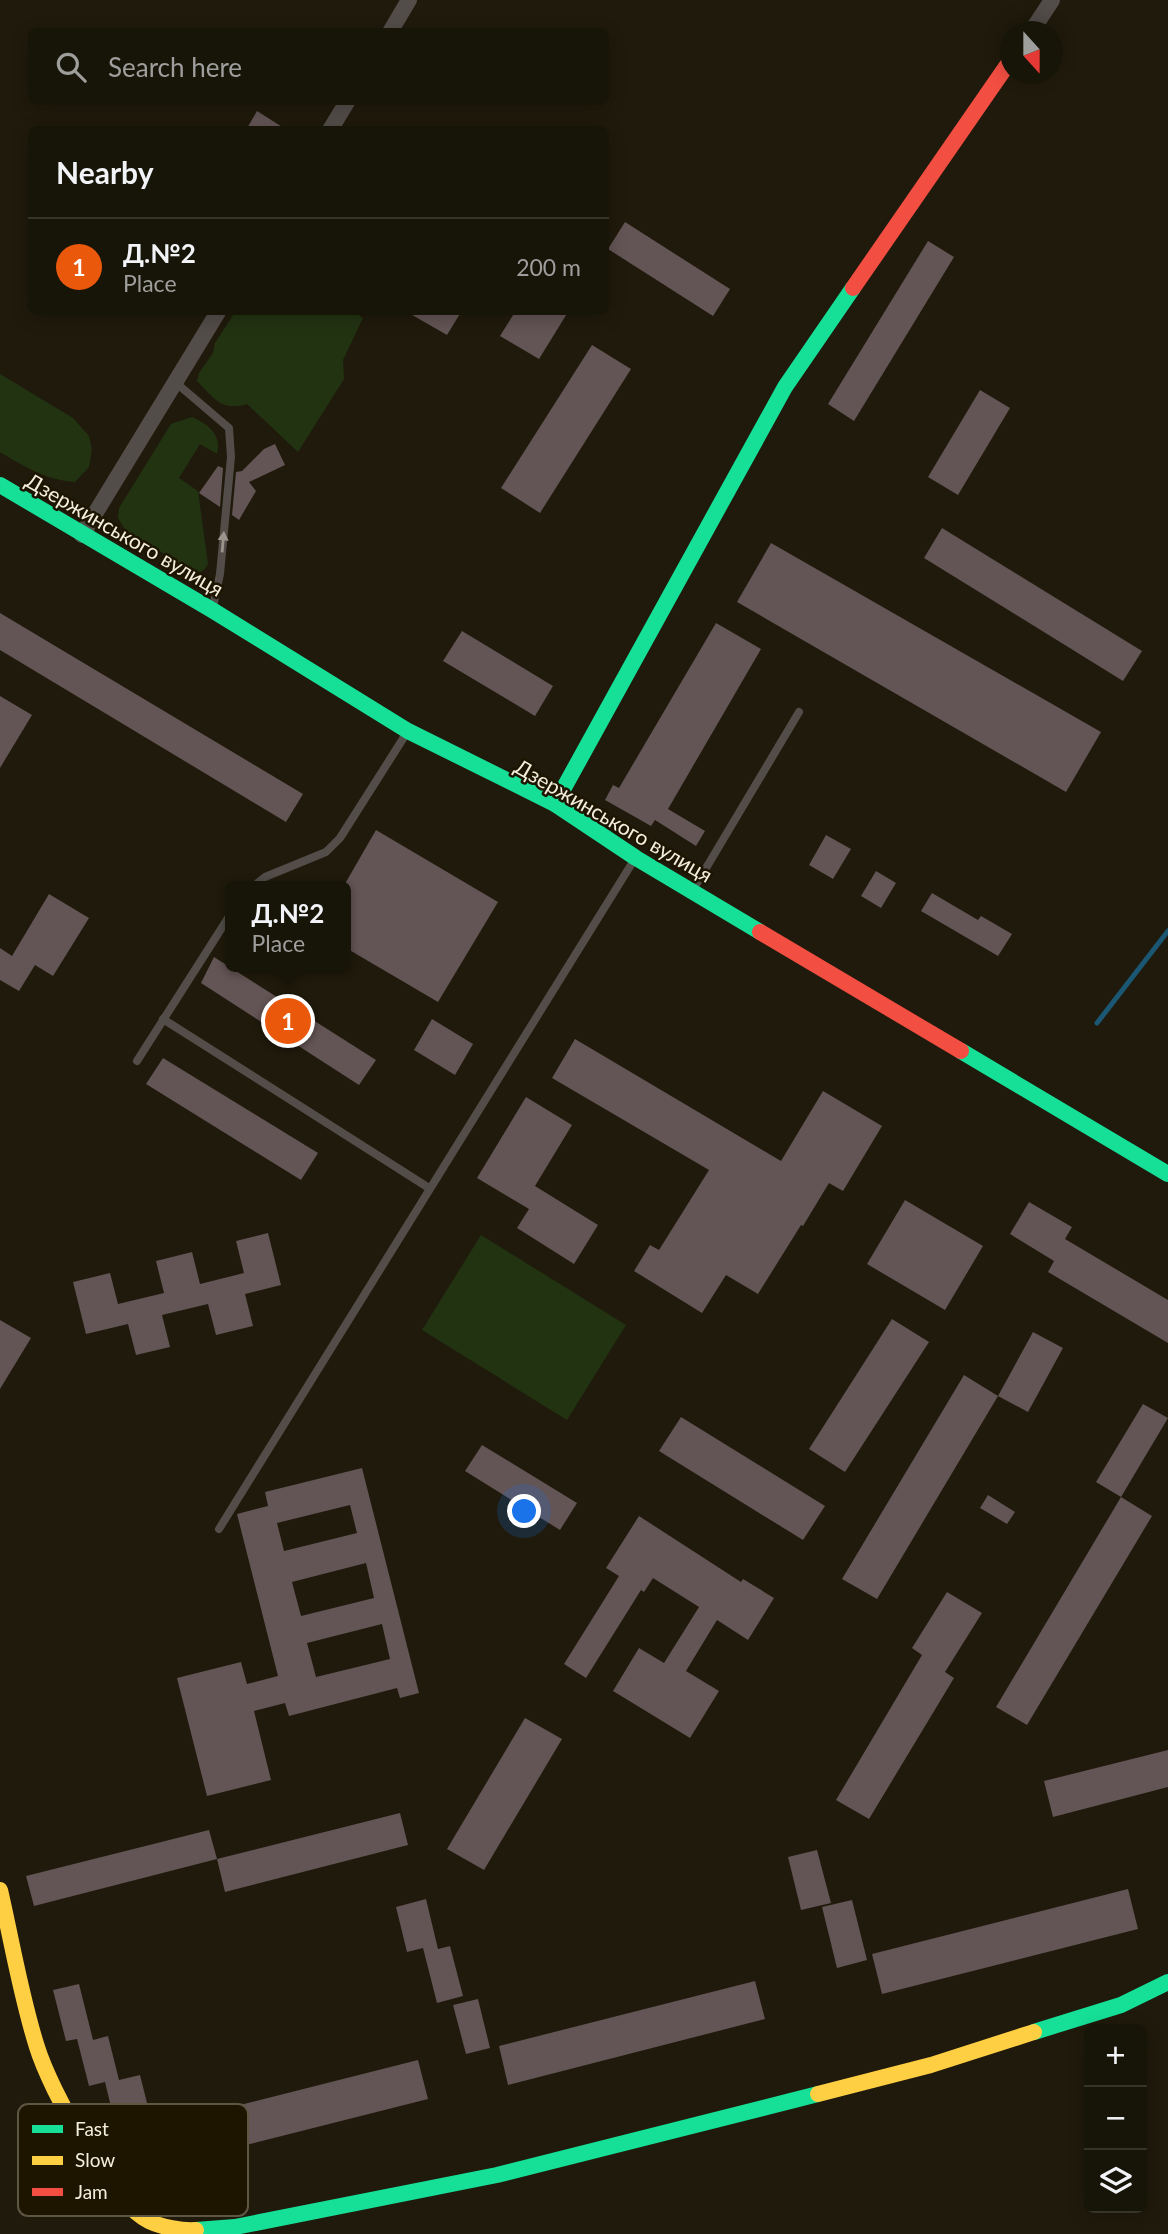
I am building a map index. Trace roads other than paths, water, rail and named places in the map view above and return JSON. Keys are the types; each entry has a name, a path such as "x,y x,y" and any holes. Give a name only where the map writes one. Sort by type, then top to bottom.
{"street":[{"path":"392,28 409,0"},
{"path":"1038,21 1052,0"},
{"path":"555,804 785,387 1000,75"},
{"path":"332,126 345,105"},
{"path":"82,535 216,315"},
{"name":"Дзержинського вулиця","path":"0,485 212,610 408,731 555,804 636,858 1168,1174"},
{"path":"0,1890 37,2048 61,2104"},
{"path":"142,2216 148,2221 187,2231 235,2227 497,2175 931,2065 1121,2005 1168,1982"}],"lane":[{"path":"175,382 229,428 231,457 220,574 212,610"},
{"path":"693,890 799,712"},
{"path":"260,881 326,852 340,838 408,731"},
{"path":"219,1530 636,858"},
{"path":"138,1061 225,923"},
{"path":"163,1019 429,1188"}],"waterway":[{"path":"1097,1023 1168,931"}],"place":[{"name":"Д.№2","path":"288,1021"}]}
